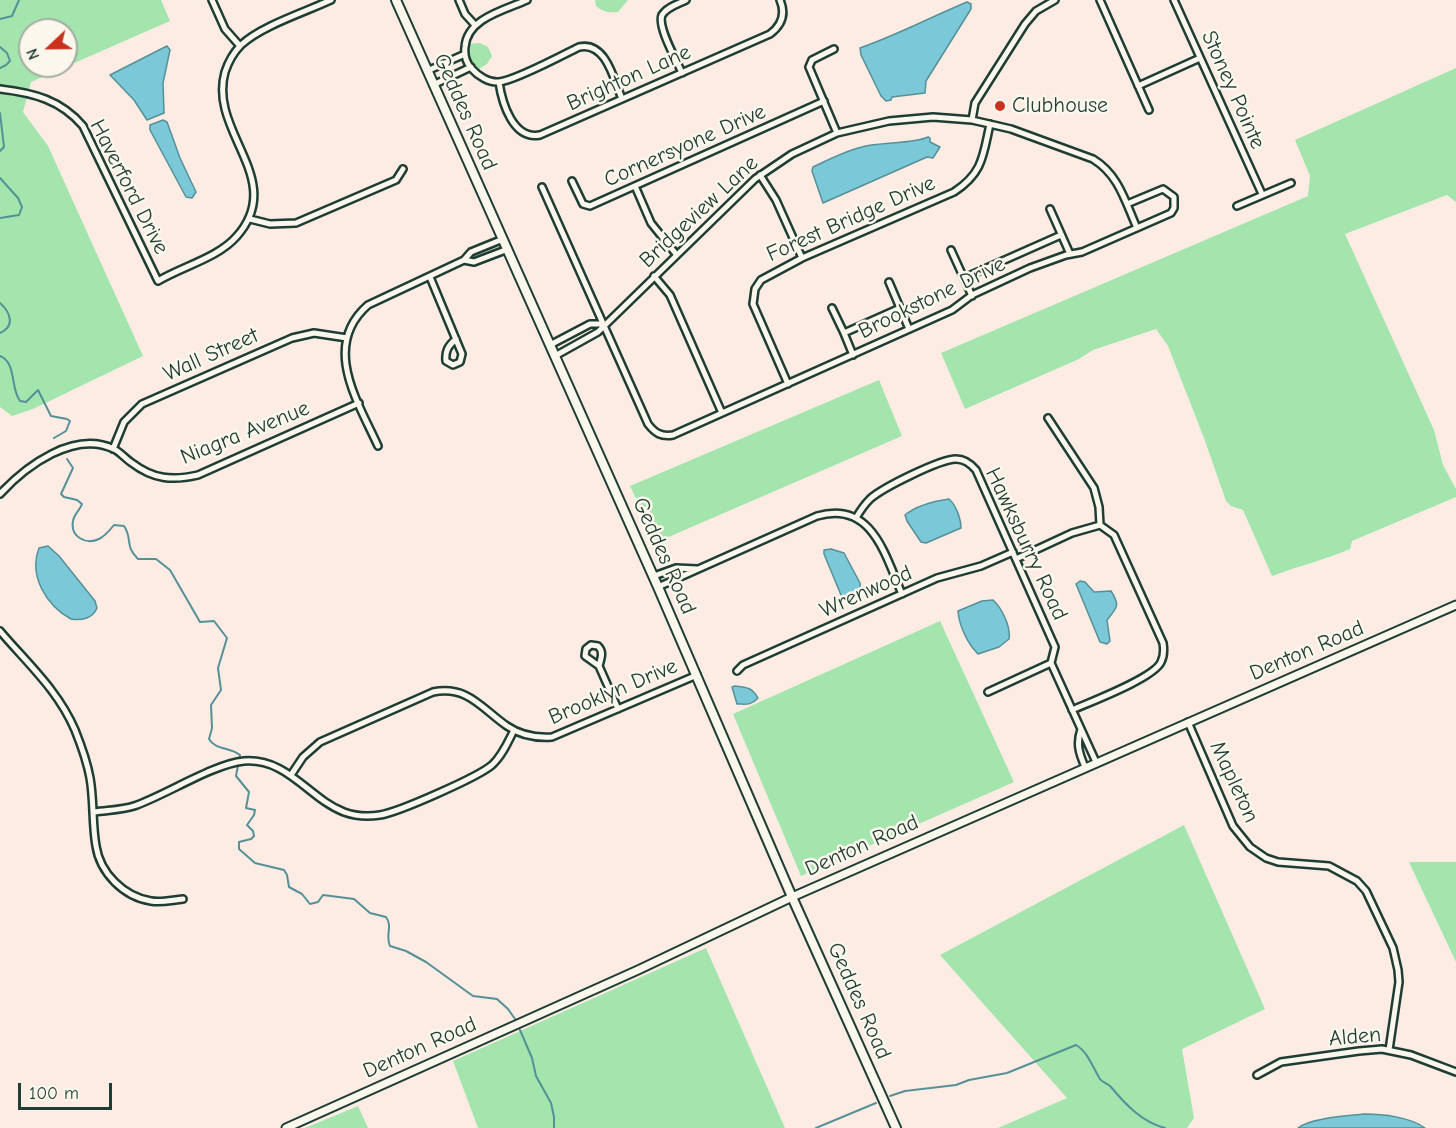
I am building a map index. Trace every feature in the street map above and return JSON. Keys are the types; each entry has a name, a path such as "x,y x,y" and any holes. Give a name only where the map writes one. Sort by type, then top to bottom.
{"main road":[{"name":"Geddes Road","path":"396,0 654,576 792,897 896,1128"}],"street":[{"path":"212,0 225,29 240,46"},
{"path":"331,0 256,34 240,46 228,64 222,96 227,117 253,178 254,196 250,219 270,224 296,223 396,180 403,169"},
{"path":"459,0 465,14 475,25"},
{"path":"527,0 475,25 468,34 465,54 469,65 483,78 499,82 579,47 590,46 601,53 622,99"},
{"path":"682,73 661,22 664,13 669,8 686,0"},
{"path":"972,120 975,103 1025,24 1036,11 1055,0"},
{"path":"1100,0 1149,110"},
{"name":"Stoney Pointe","path":"1174,0 1262,194"},
{"name":"Brighton Lane","path":"499,82 501,94 513,122 520,131 529,135 544,134 770,34 781,22 783,16 781,3"},
{"path":"834,49 810,63 811,71 837,133"},
{"path":"427,71 465,54"},
{"path":"1138,86 1200,58"},
{"path":"433,84 469,65"},
{"name":"Haverford Drive","path":"0,89 44,97 66,109 78,121 87,132 158,281 225,247 250,219"},
{"name":"Cornersyone Drive","path":"572,181 582,202 587,206 824,101"},
{"name":"Bridgeview Lane","path":"555,356 598,332 676,254 760,176 792,154 837,133 889,121 933,117 972,120 1012,130 1093,159 1111,173 1137,228"},
{"name":"Forest Bridge Drive","path":"788,384 755,311 753,300 757,284 764,276 954,192 967,184 982,160 990,124"},
{"path":"760,176 773,194 802,258"},
{"path":"1237,206 1290,183"},
{"path":"635,186 651,223 676,254"},
{"path":"542,187 604,324"},
{"name":"Brookstone Drive","path":"604,324 648,424 658,434 669,436 952,310 972,296 1049,260 1082,252 1171,213 1174,207 1174,197 1167,190 1162,189 1127,204"},
{"path":"1050,209 1070,254"},
{"path":"964,278 1061,235"},
{"path":"378,446 345,367 344,347 359,314 368,305 464,260 471,252 503,238"},
{"path":"464,260 474,262 508,249"},
{"path":"951,250 972,296"},
{"path":"654,276 670,295 722,413"},
{"path":"429,277 456,339 462,354 460,362 453,365 446,362 445,353 456,339"},
{"path":"889,282 909,328"},
{"path":"832,308 853,355"},
{"path":"844,333 900,308"},
{"name":"Bridgeview Lane","path":"550,345 590,324 604,324"},
{"name":"Wall Street","path":"113,449 124,422 142,404 292,338 314,333 347,338"},
{"name":"Niagra Avenue","path":"113,449 141,470 155,477 181,479 198,475 359,403"},
{"path":"1048,418 1094,488 1099,507 1100,525"},
{"path":"0,494 12,482 59,450 88,444 113,449"},
{"name":"Hawksburry Road","path":"856,518 867,503 882,490 944,461 960,459 972,466 978,474 1055,647 1051,663 1096,762"},
{"path":"658,587 817,516 837,513 856,518 868,526 876,537 902,594"},
{"path":"1016,559 1072,533 1100,525"},
{"path":"1072,710 1148,675 1157,668 1163,655 1163,643 1114,535 1100,525"},
{"name":"Wrenwood","path":"737,671 743,665 937,578 981,566 1013,552"},
{"path":"654,576 676,568 698,569"},
{"name":"Denton Road","path":"286,1128 638,970 792,897 1456,605"},
{"path":"0,631 51,688 68,716 87,764 94,812 95,844 98,858 105,870 116,884 128,893 147,901 183,899"},
{"path":"988,692 1051,663"},
{"path":"599,666 618,709"},
{"name":"Brooklyn Drive","path":"291,775 303,758 320,742 425,695 441,691 452,691 468,696 514,730 535,737 552,737 697,675"},
{"name":"Mapleton","path":"1188,722 1233,826 1245,843 1266,858 1278,862 1329,866 1345,872 1357,881 1372,900 1393,948 1398,970 1399,982 1389,1050"},
{"name":"Hawksburry Road","path":"1081,729 1077,746 1085,767"},
{"path":"94,812 132,807 245,761 268,764 291,775 345,812 361,816 379,816 396,811 481,772 498,758 514,730"},
{"name":"Alden","path":"1257,1075 1281,1062 1369,1050 1389,1050 1411,1055 1456,1072"}],"green space":[{"path":"0,0 161,0 170,21 78,61 78,18 18,18 18,78 40,78 31,82 23,112 48,146 143,356 33,409 12,416 0,407"},
{"path":"595,0 628,0 618,12 611,12 603,11 596,6"},
{"path":"480,43 488,47 492,56 487,64 479,69 471,60 468,44"},
{"path":"1456,68 1456,202 1447,195 1345,234 1434,430 1443,465 1456,489 1456,497 1352,541 1350,549 1272,576 1243,510 1231,506 1226,501 1168,346 1156,329 1093,350 1079,359 965,409 941,353 1308,196 1310,176 1295,140"},
{"path":"879,380 902,436 657,542 630,486"},
{"path":"940,621 1014,782 801,876 733,714"},
{"path":"1184,825 1265,1009 1182,1049 1194,1118 1187,1128 998,1128 1067,1098 940,955"},
{"path":"1409,862 1456,862 1456,962"},
{"path":"706,948 785,1128 478,1128 453,1061"},
{"path":"358,1106 368,1128 305,1128"}],"water":[{"path":"967,2 971,4 971,9 926,81 925,93 892,97 891,100 886,101 881,96 861,55 860,48"},
{"path":"167,46 170,50 163,83 164,113 147,120 134,100 110,75"},
{"path":"163,120 167,122 196,192 192,198 186,197 150,130 150,125"},
{"path":"928,137 930,142 940,147 933,158 927,157 823,203 812,171 813,167 862,147 914,141"},
{"path":"949,499 958,512 961,528 926,543 921,542 905,515 926,504"},
{"path":"48,546 59,556 95,601 97,608 90,616 79,620 71,619 47,598 38,579 36,559 39,548"},
{"path":"831,549 844,553 860,583 861,598 846,599 841,595 824,554 824,550"},
{"path":"1080,581 1085,582 1094,592 1111,591 1116,600 1115,609 1107,620 1110,641 1107,644 1100,642 1076,584"},
{"path":"993,600 1005,618 1009,629 1009,639 999,647 978,654 965,634 958,611 982,601"},
{"path":"732,687 751,690 758,698 750,703 737,704"},
{"path":"1364,1114 1404,1119 1425,1128 1298,1128 1319,1120"}],"waterway":[{"path":"0,19 12,16 19,0"},
{"path":"0,47 7,53 10,61 0,68"},
{"path":"0,113 4,147 0,151"},
{"path":"0,178 18,198 22,207 19,215 0,218"},
{"path":"0,303 10,319 8,327 0,333"},
{"path":"0,356 9,364 20,401 26,402 38,390 51,416 70,421 66,431 54,438"},
{"path":"67,459 73,468 61,494 82,504 73,521 76,535 84,540 94,541 114,525 124,526 131,550 138,559 156,559 170,570 200,622 214,621 227,638 218,668 221,690 211,705 212,728 209,739 215,745 240,755 236,776 249,792 246,808 255,810 247,825 253,831 254,836 239,842 239,849 255,863 284,870 289,887 302,894 310,904 318,902 323,895 354,899 370,913 386,917 389,924 390,946 406,951 426,962 473,996 497,999 515,1019"},
{"path":"520,1030 532,1058 536,1076 551,1103 554,1128"},
{"path":"890,1096 905,1091 956,1085 969,1080 1007,1073 1076,1045 1087,1056 1102,1081 1142,1117 1165,1128"},
{"path":"816,1128 876,1103"}],"place":[{"name":"Clubhouse","path":"1000,106"}]}
